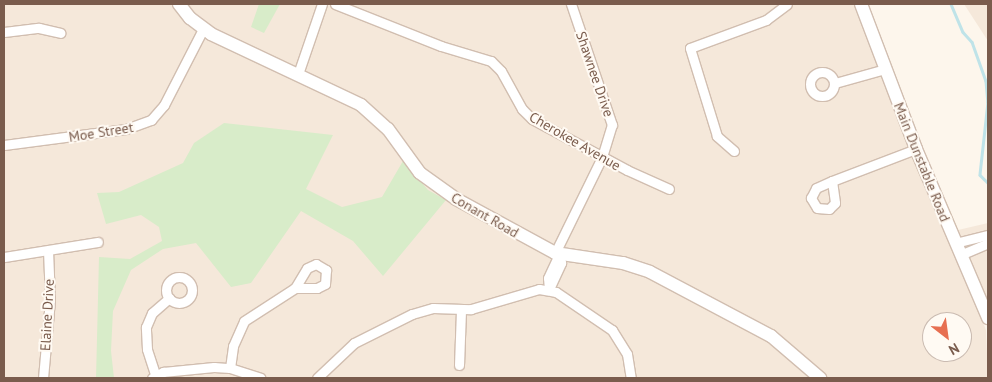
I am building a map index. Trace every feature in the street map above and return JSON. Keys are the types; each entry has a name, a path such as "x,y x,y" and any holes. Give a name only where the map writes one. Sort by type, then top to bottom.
{"street":[{"name":"Conant Road","path":"179,4 203,29 360,105 375,116 408,160 433,184 557,253 623,264 650,272 724,308 771,336 820,378"},
{"path":"298,74 322,4"},
{"name":"Cherokee Avenue","path":"335,4 442,46 491,61 527,115 602,157 669,189"},
{"name":"Shawnee Drive","path":"548,289 548,278 557,253 602,157 610,136 612,120 571,4"},
{"path":"734,152 717,136 690,48 766,20 787,4"},
{"name":"Main Dunstable Road","path":"861,4 916,150 988,318"},
{"path":"4,32 39,28 60,33"},
{"name":"Moe Street","path":"4,145 126,129 152,120 164,105 203,29"},
{"path":"835,84 885,70"},
{"path":"832,180 916,150"},
{"path":"958,249 988,236"},
{"path":"4,257 98,242"},
{"path":"958,249 988,243"},
{"name":"Elaine Drive","path":"43,378 50,300 48,251"},
{"path":"230,368 234,341 244,321 295,288"},
{"path":"317,378 354,343 395,320 433,308 461,311 533,291 548,289 593,315 615,334 627,354 631,378"},
{"path":"169,298 152,313 146,327 147,349 154,376 189,368 230,368 260,378"},
{"path":"459,365 461,311"}],"shaded area":[{"path":"4,4 856,4 986,330 988,378 4,378"},
{"path":"964,4 988,4 988,41"},
{"path":"988,223 988,305 958,230"}],"green space":[{"path":"259,4 280,4 264,33 251,27"},
{"path":"224,123 333,135 306,189 342,207 382,197 403,161 428,190 446,200 383,276 353,241 301,211 251,283 231,287 196,243 163,249 131,270 113,311 111,351 114,378 96,378 99,257 130,259 162,241 159,227 141,215 106,224 97,193 119,192 183,163 194,143"}],"waterway":[{"path":"951,4 963,32 972,42 986,81 988,102 980,175 988,183"}]}
